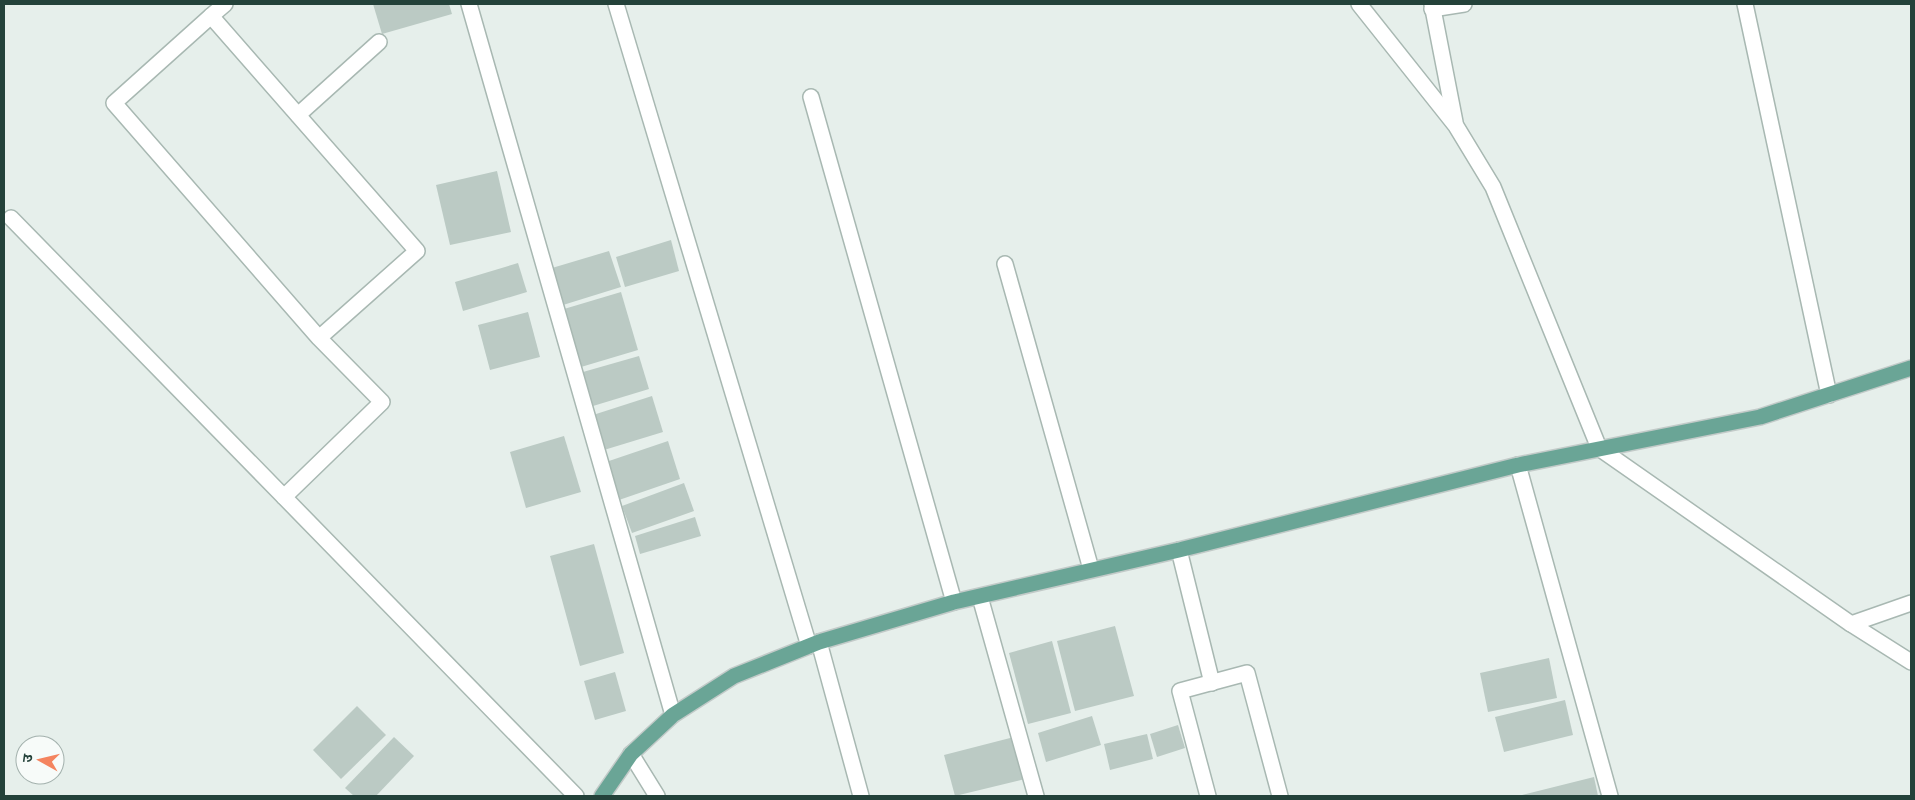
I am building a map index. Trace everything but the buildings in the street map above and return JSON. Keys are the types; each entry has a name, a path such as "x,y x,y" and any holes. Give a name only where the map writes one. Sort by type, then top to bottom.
{"main road":[{"path":"602,796 631,754 672,715 734,676 814,644 954,602 1179,550 1518,465 1760,418 1911,368"}],"street":[{"path":"225,4 114,103 319,338 382,402 284,497"},
{"path":"468,4 672,715"},
{"path":"616,4 861,796"},
{"path":"1359,4 1456,126 1493,187 1599,448 1851,624 1911,662"},
{"path":"1456,126 1432,6 1464,4"},
{"path":"1745,4 1829,395"},
{"path":"211,16 417,251 319,338"},
{"path":"298,115 379,42"},
{"path":"812,97 954,602"},
{"path":"11,218 576,796"},
{"path":"1005,264 1092,569"},
{"path":"1518,465 1610,796"},
{"path":"1179,550 1212,683"},
{"path":"980,597 1036,796"},
{"path":"1851,624 1911,603"},
{"path":"1208,796 1180,692 1247,673 1280,796"},
{"path":"631,754 657,796"}]}
